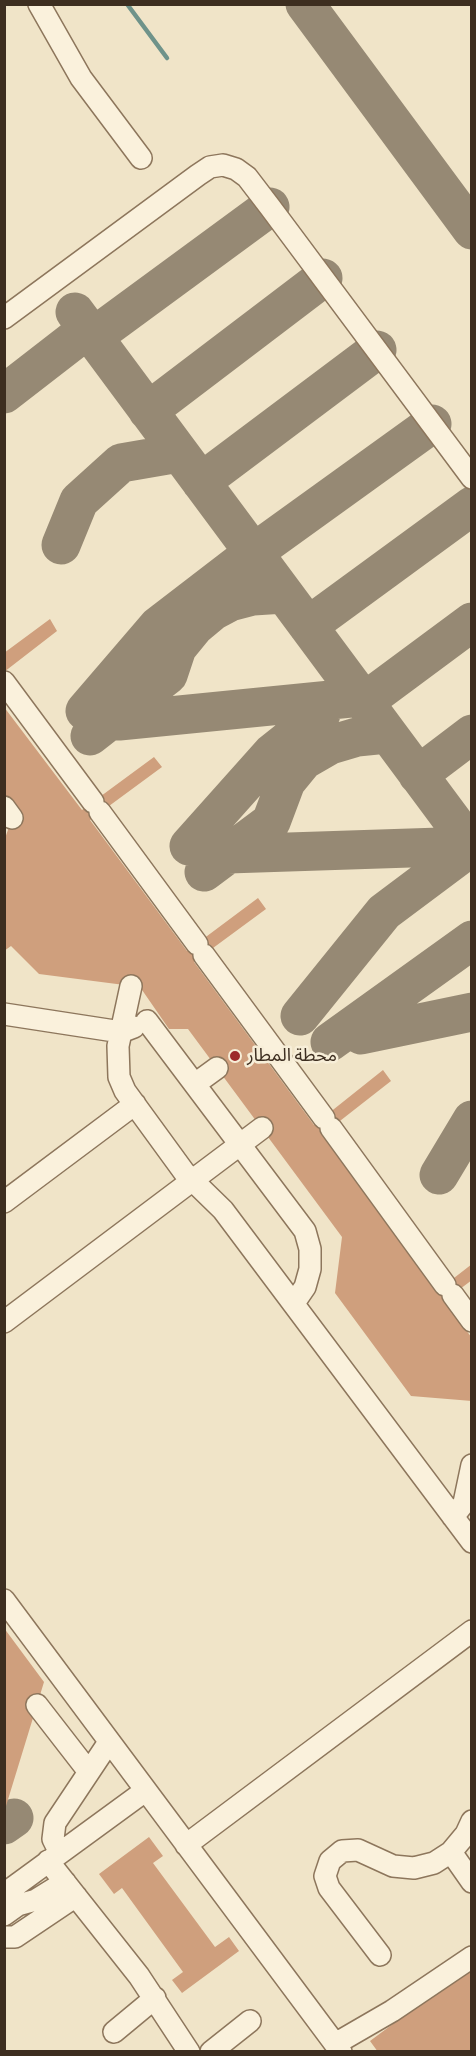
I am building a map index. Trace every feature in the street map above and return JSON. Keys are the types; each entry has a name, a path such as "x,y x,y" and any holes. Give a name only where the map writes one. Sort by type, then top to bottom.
{"lane":[{"path":"39,4 81,78 141,159"},
{"path":"4,318 198,175 210,168 223,165 237,169 247,177 264,199 471,478"},
{"path":"4,682 147,886 206,962 303,1099 327,1123 471,1321"},
{"path":"130,986 117,1061 119,1077 135,1104 192,1181 223,1210 471,1542"},
{"path":"4,1014 121,1032 152,1017 195,1084 305,1231 310,1249 310,1269 305,1287 294,1303"},
{"path":"195,1084 217,1068"},
{"path":"4,1202 135,1104"},
{"path":"4,1322 262,1128"},
{"path":"453,1517 469,1495 471,1465"},
{"path":"4,1600 338,2048 471,1957"},
{"path":"186,1845 471,1631"},
{"path":"37,1705 89,1772"},
{"path":"108,1742 55,1823 54,1857 70,1889 155,1998 189,2052"},
{"path":"4,1894 145,1791"},
{"path":"380,1955 329,1888 325,1876 330,1862 342,1851 358,1850 393,1866 414,1868 434,1863 451,1852 466,1834 471,1821"},
{"path":"451,1852 471,1882"},
{"path":"4,1915 18,1905 70,1889"},
{"path":"4,1937 15,1937 70,1889"},
{"path":"114,2032 155,1998"},
{"path":"211,2052 250,2021"}],"building":[{"path":"50,619 57,631 4,672 4,653"},
{"name":"محطة المطار","path":"4,707 82,810 154,757 162,767 90,820 187,951 258,898 266,909 194,962 314,1125 383,1070 391,1081 322,1135 436,1292 472,1264 472,1280 444,1301 472,1338 472,1401 411,1396 335,1293 342,1237 188,1029 169,1029 140,987 39,974 11,946 4,951 4,841 13,816 4,791"},
{"path":"4,1628 44,1682 6,1806 4,1804"},
{"path":"149,1837 163,1856 153,1863 215,1947 229,1937 239,1951 182,1993 172,1980 183,1972 122,1888 114,1894 99,1874"},
{"path":"472,1965 472,2052 378,2052 370,2041"}],"waterway":[{"path":"127,4 167,58"}],"taxiway":[{"path":"305,4 472,230"},
{"path":"93,337 270,207"},
{"path":"148,411 323,278"},
{"path":"75,312 472,847"},
{"path":"4,394 88,329"},
{"path":"201,482 377,350"},
{"path":"85,711 158,626 253,553 432,424"},
{"path":"61,545 79,501 121,463 179,453"},
{"path":"308,626 472,506"},
{"path":"90,736 168,675 177,648 195,626 213,611 230,602 253,596 284,594"},
{"path":"364,702 472,622"},
{"path":"119,721 361,697"},
{"path":"189,846 272,753 321,714"},
{"path":"204,872 271,822 286,782 304,760 330,745 357,737 387,734"},
{"path":"418,775 472,734"},
{"path":"228,854 471,846"},
{"path":"300,1016 384,912 472,846"},
{"path":"330,1042 472,940"},
{"path":"361,1035 472,1012"},
{"path":"439,1175 472,1120"},
{"path":"4,1825 14,1818"}],"place":[{"name":"محطة المطار","path":"235,1056"}]}
